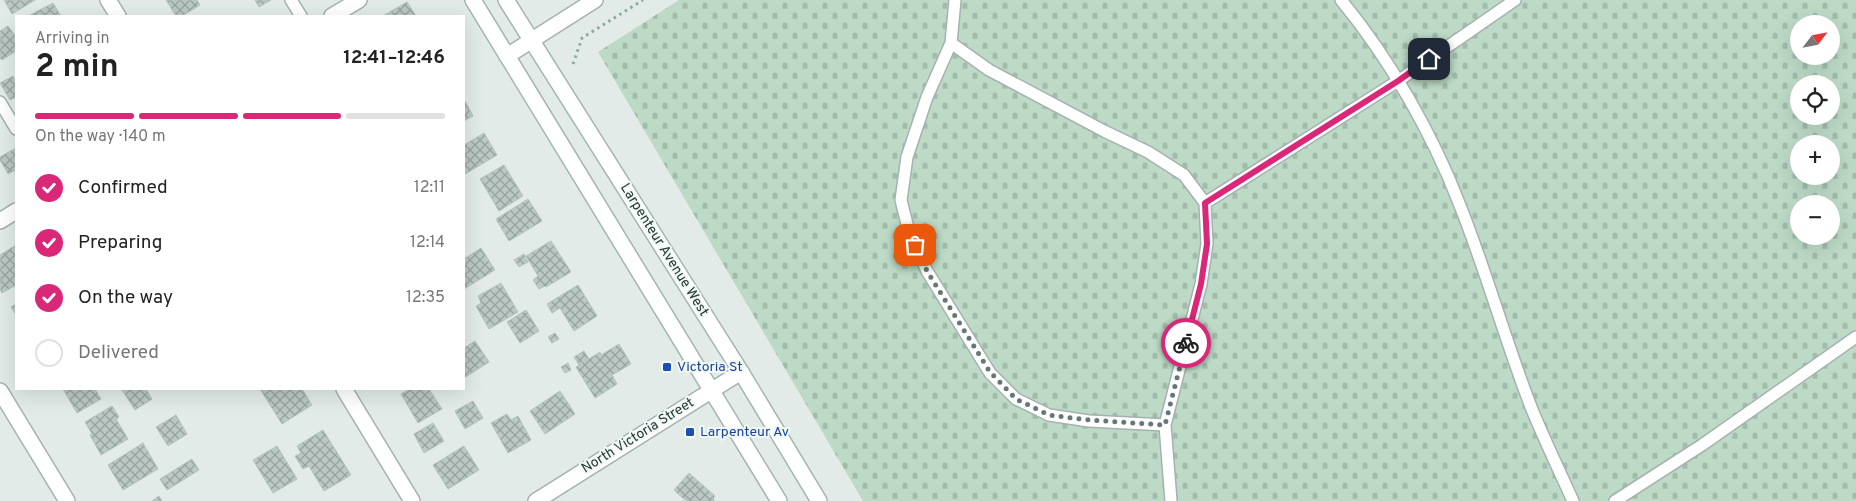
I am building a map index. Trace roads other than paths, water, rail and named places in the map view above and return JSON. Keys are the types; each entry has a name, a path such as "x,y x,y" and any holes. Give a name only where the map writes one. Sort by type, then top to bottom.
{"main road":[{"path":"108,0 117,15"},
{"path":"334,15 358,0"},
{"path":"472,0 779,501"},
{"name":"Larpenteur Avenue West","path":"506,0 741,372 819,501"},
{"path":"507,56 595,0"},
{"path":"0,221 15,212"},
{"name":"North Victoria Street","path":"536,501 741,372"},
{"path":"345,390 412,501"},
{"path":"0,391 67,501"}],"lane":[{"path":"291,0 300,15"},
{"path":"955,0 950,43 927,97 907,157 901,200 909,232 927,271 990,372 1016,399 1049,415 1089,420 1165,425"},
{"path":"1341,0 1357,20 1398,81 1426,132 1459,202 1531,407 1573,501"},
{"path":"1205,203 1398,81 1516,0"},
{"path":"950,43 990,70 1104,131 1148,152 1184,175 1205,203 1207,244 1201,284 1165,425 1171,501"},
{"path":"0,102 15,127"},
{"path":"1615,501 1702,445 1856,337"}],"place":[{"name":"Victoria St","path":"667,367"},
{"name":"Larpenteur Av","path":"690,432"}]}
